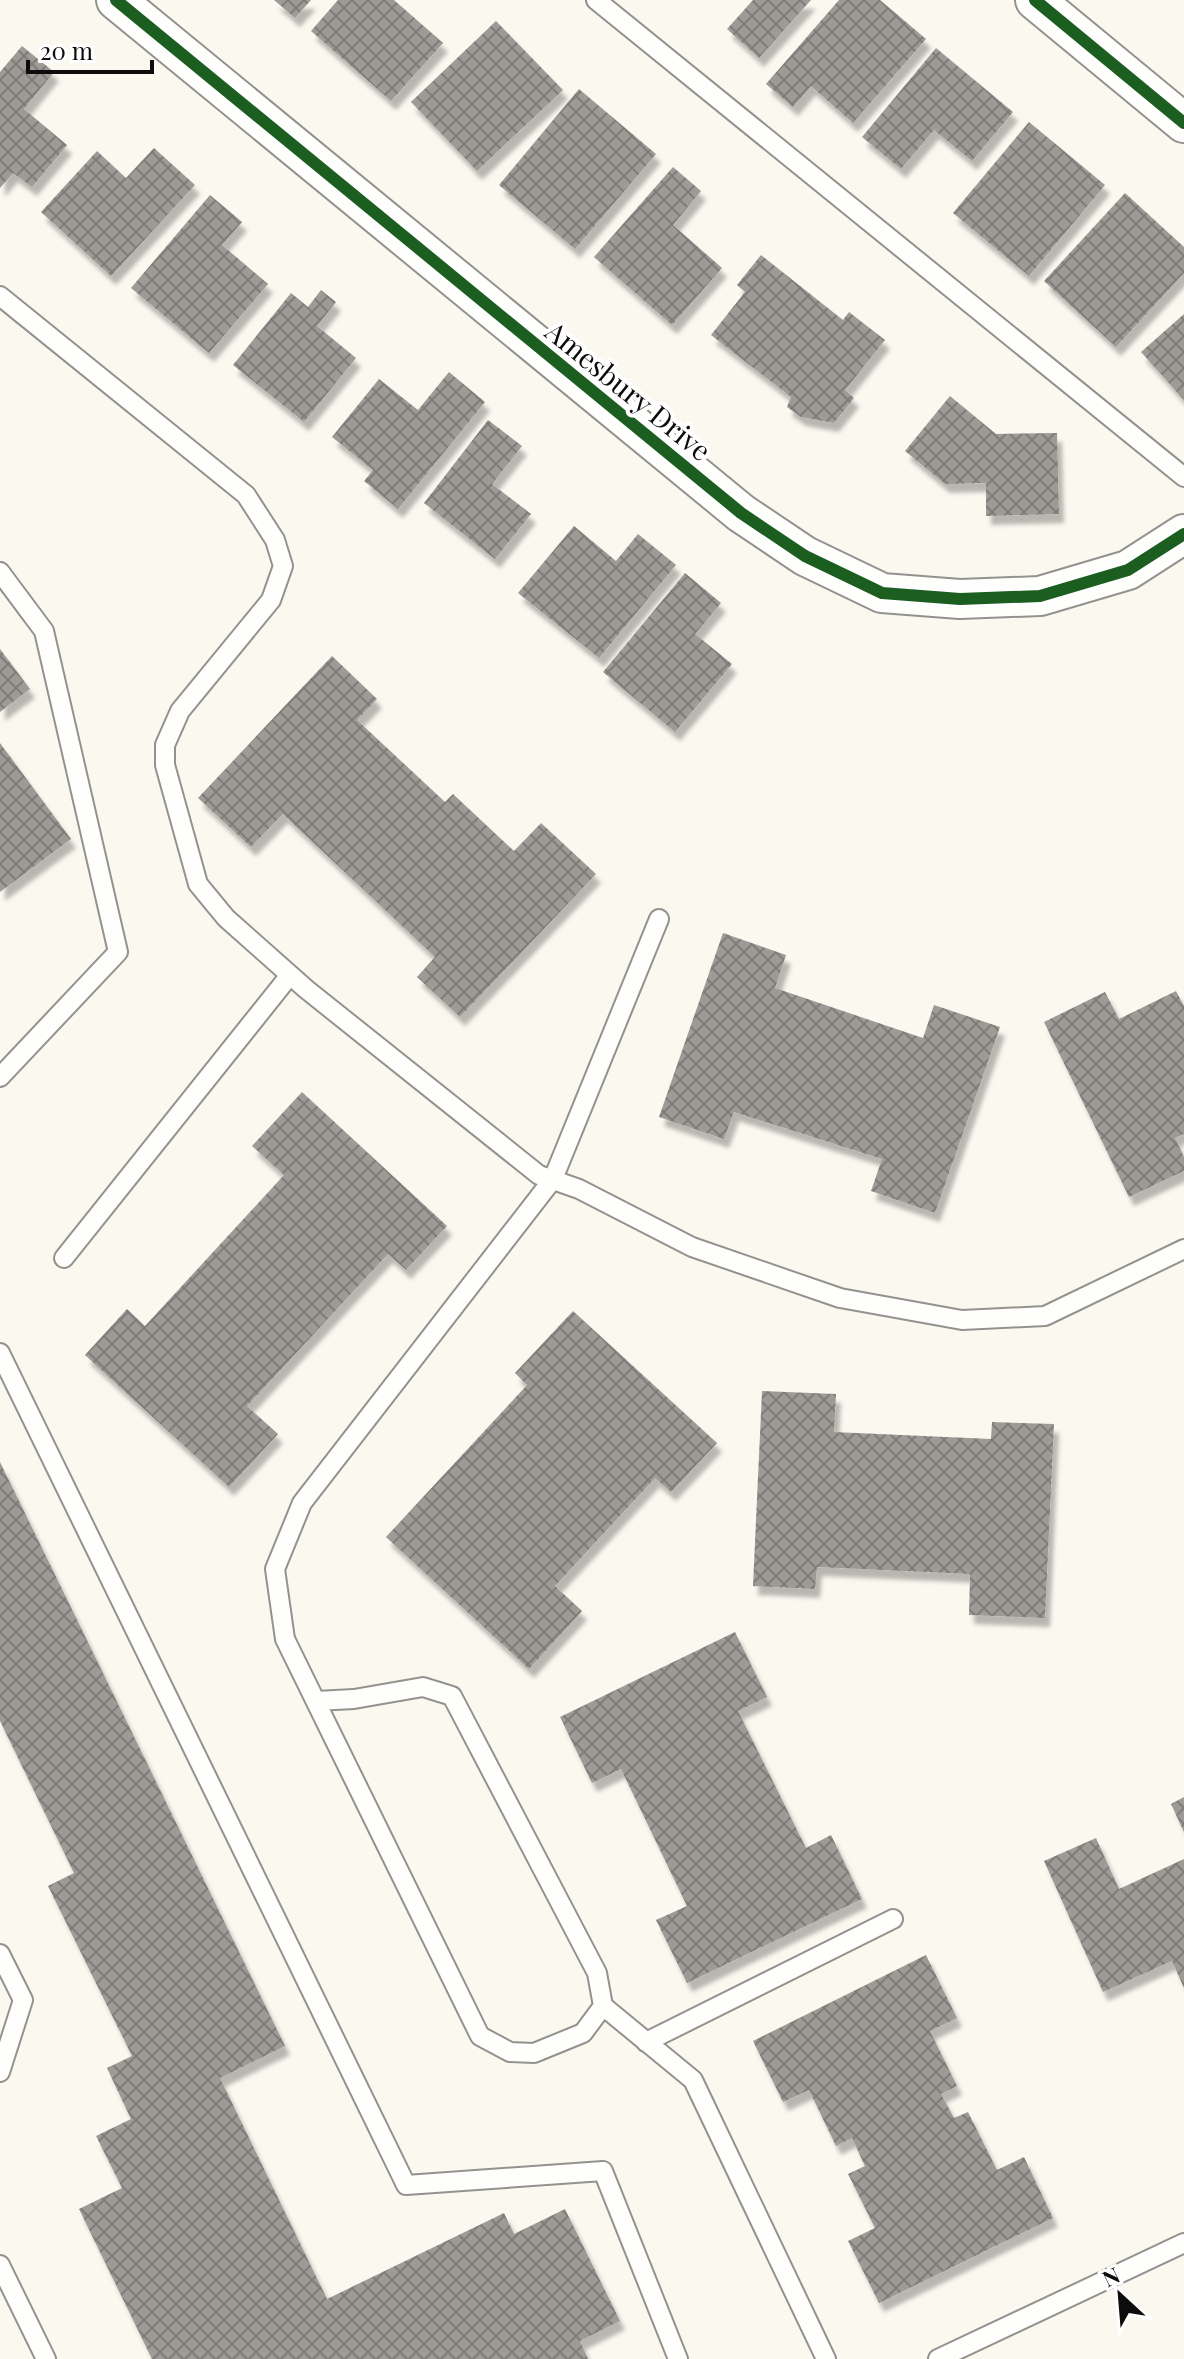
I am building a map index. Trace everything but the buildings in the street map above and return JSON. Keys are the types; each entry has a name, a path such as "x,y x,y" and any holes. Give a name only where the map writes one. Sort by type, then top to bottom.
{"street":[{"name":"Amesbury Drive","path":"116,0 728,503 805,556 882,593 960,599 1040,596 1128,570 1184,534"},
{"path":"1035,0 1076,12 1184,123"}],"lane":[{"path":"596,0 1184,477"},
{"path":"0,296 246,495 275,540 283,566 271,600 180,711 165,745 165,765 198,884 226,918 290,975 539,1175 579,1189 692,1247 840,1298 962,1320 1045,1316 1184,1249"},
{"path":"0,572 44,631 118,952 0,1077"},
{"path":"603,2006 583,2033 534,2053 510,2052 480,2036 285,1639 275,1569 302,1503 553,1179 659,919"},
{"path":"64,1258 290,975"},
{"path":"0,1353 406,2185 603,2171 678,2359"},
{"path":"316,1701 354,1699 423,1687 452,1696 597,1973 603,2006 693,2080 826,2359"},
{"path":"646,2042 893,1919"},
{"path":"0,1954 23,2000 0,2072"},
{"path":"938,2359 1184,2243"},
{"path":"0,2265 7,2298 46,2359"}],"cycle path":[{"path":"116,0 741,513 805,556 882,593 960,599 1040,596 1128,570 1184,534"},
{"path":"1035,0 1184,123"}]}
